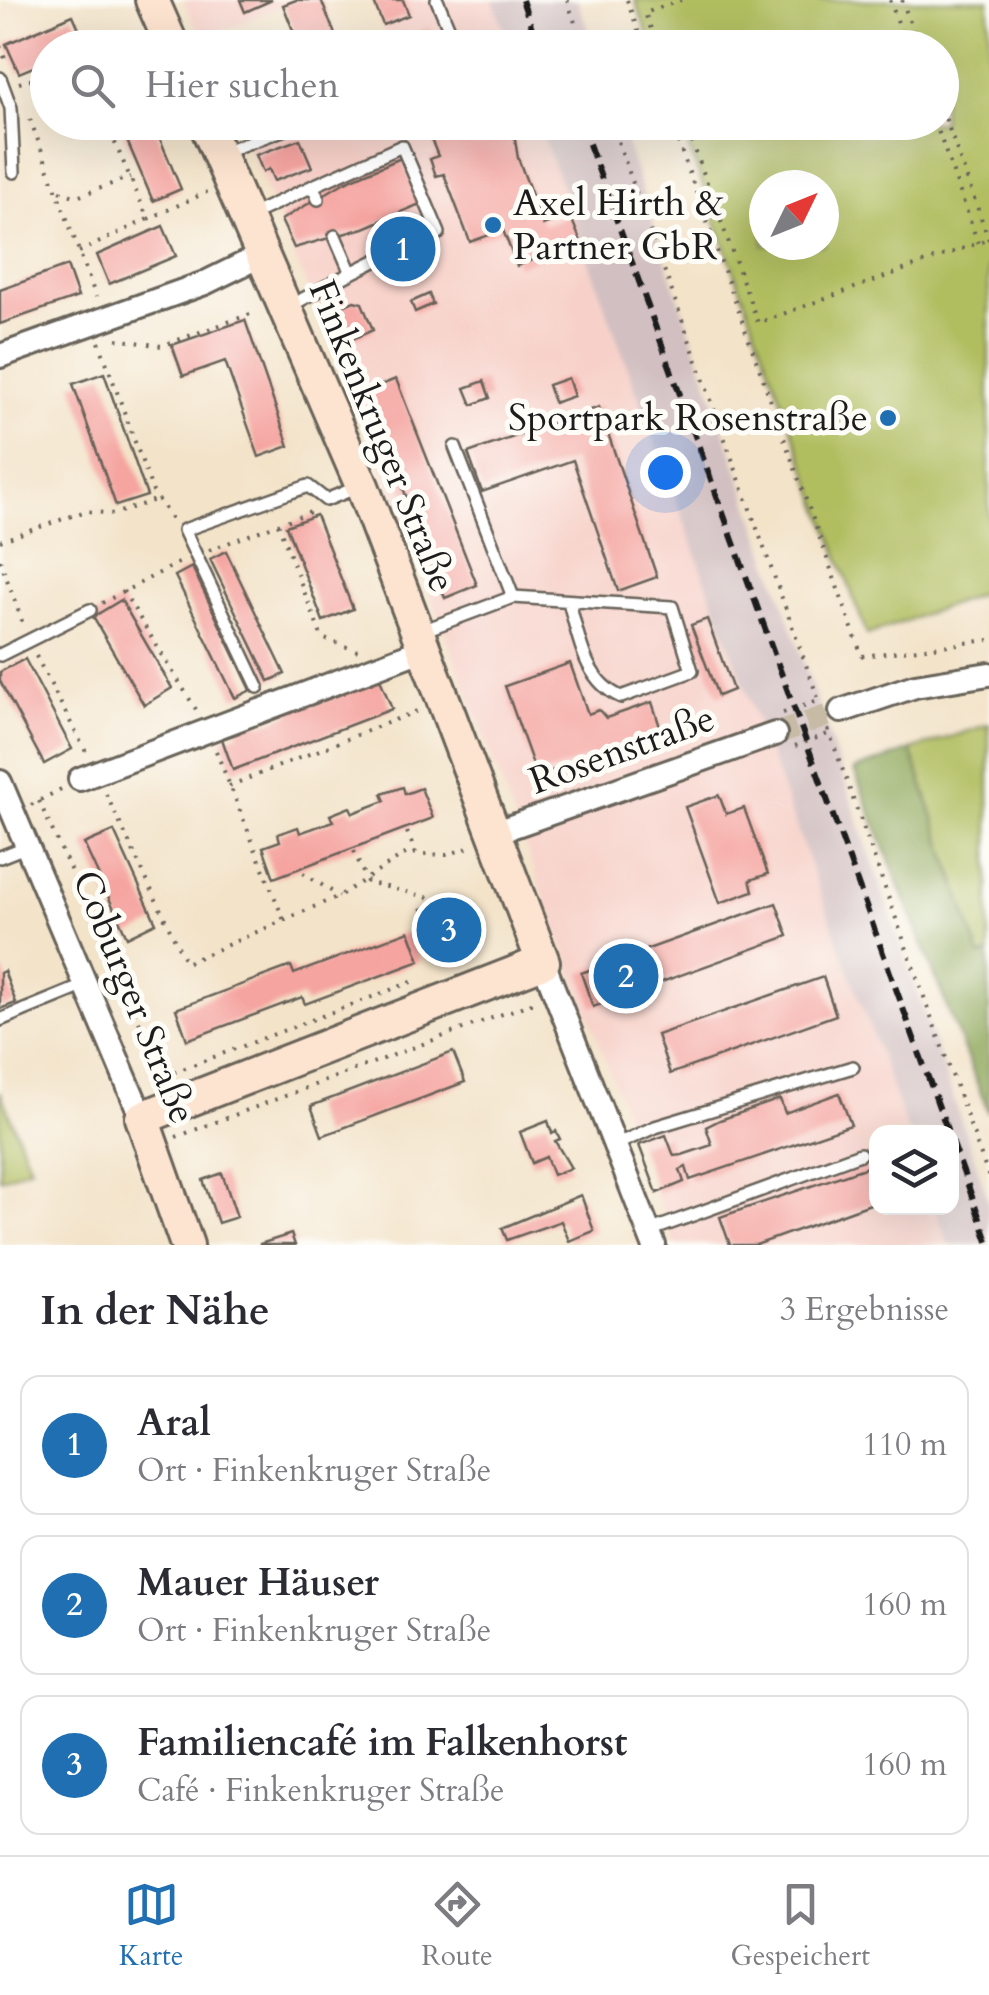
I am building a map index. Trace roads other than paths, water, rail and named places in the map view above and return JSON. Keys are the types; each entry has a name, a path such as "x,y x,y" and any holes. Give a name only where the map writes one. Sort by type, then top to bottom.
{"street":[{"path":"152,0 164,30"},
{"name":"Finkenkruger Straße","path":"214,140 264,254 274,309 362,486 421,641 484,839 542,962 651,1238"},
{"name":"Finkenkruger Straße","path":"0,356 206,283 264,254"},
{"name":"Finkenkruger Straße","path":"80,778 388,662 421,641"},
{"path":"841,711 915,686 989,674"},
{"name":"Rosenstraße","path":"484,839 774,734"},
{"name":"Coburger Straße","path":"0,782 88,984 147,1132 186,1245"},
{"path":"147,1132 542,962"}],"lane":[{"path":"437,0 449,30"},
{"path":"5,74 14,172"},
{"path":"219,153 255,140"},
{"path":"247,216 316,193 402,146 439,233 420,241"},
{"path":"335,236 351,273"},
{"path":"274,309 387,255"},
{"path":"455,447 513,598"},
{"path":"258,687 184,530 308,486 326,500 362,486"},
{"path":"421,641 513,598 672,608 692,671 620,696 604,689 589,669 568,602"},
{"path":"0,655 90,610"},
{"path":"0,856 28,846"},
{"path":"0,1020 88,984"},
{"path":"615,1144 655,1127 853,1067"},
{"path":"651,1238 860,1154"}],"tunnel":[{"path":"775,734 841,711"}],"railway":[{"path":"522,0 533,30"},
{"path":"588,140 945,1125"},
{"path":"959,1160 989,1244"}],"place":[{"name":"Axel Hirth & Partner GbR","path":"493,225"},
{"name":"Aral","path":"403,249"},
{"name":"Sportpark Rosenstraße","path":"888,418"},
{"name":"Familiencafé im Falkenhorst","path":"449,930"},
{"name":"Mauer Häuser","path":"626,976"}]}
